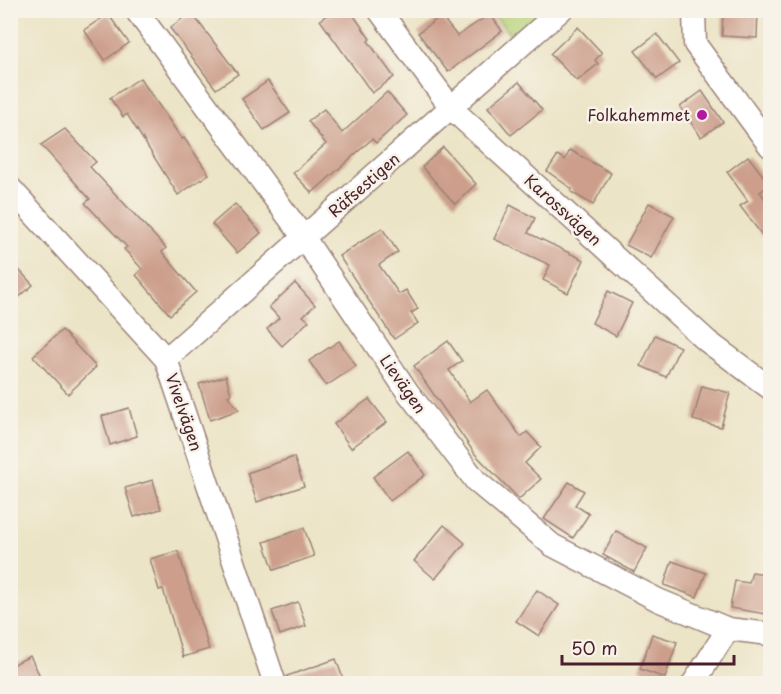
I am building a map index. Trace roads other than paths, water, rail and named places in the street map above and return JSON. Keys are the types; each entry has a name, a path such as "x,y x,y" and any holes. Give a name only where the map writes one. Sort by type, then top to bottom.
{"street":[{"name":"Lievägen","path":"136,10 304,238 407,391 476,481 552,545 658,600 728,629 771,634"},
{"name":"Karossvägen","path":"379,10 452,109 706,341 771,388"},
{"name":"Räfsestigen","path":"166,359 452,109 561,10"},
{"path":"694,10 695,44 771,146"},
{"name":"Vivelvägen","path":"10,188 166,359 275,684"},
{"path":"693,684 728,629"}],"place":[{"name":"Folkahemmet","path":"702,115"}]}
